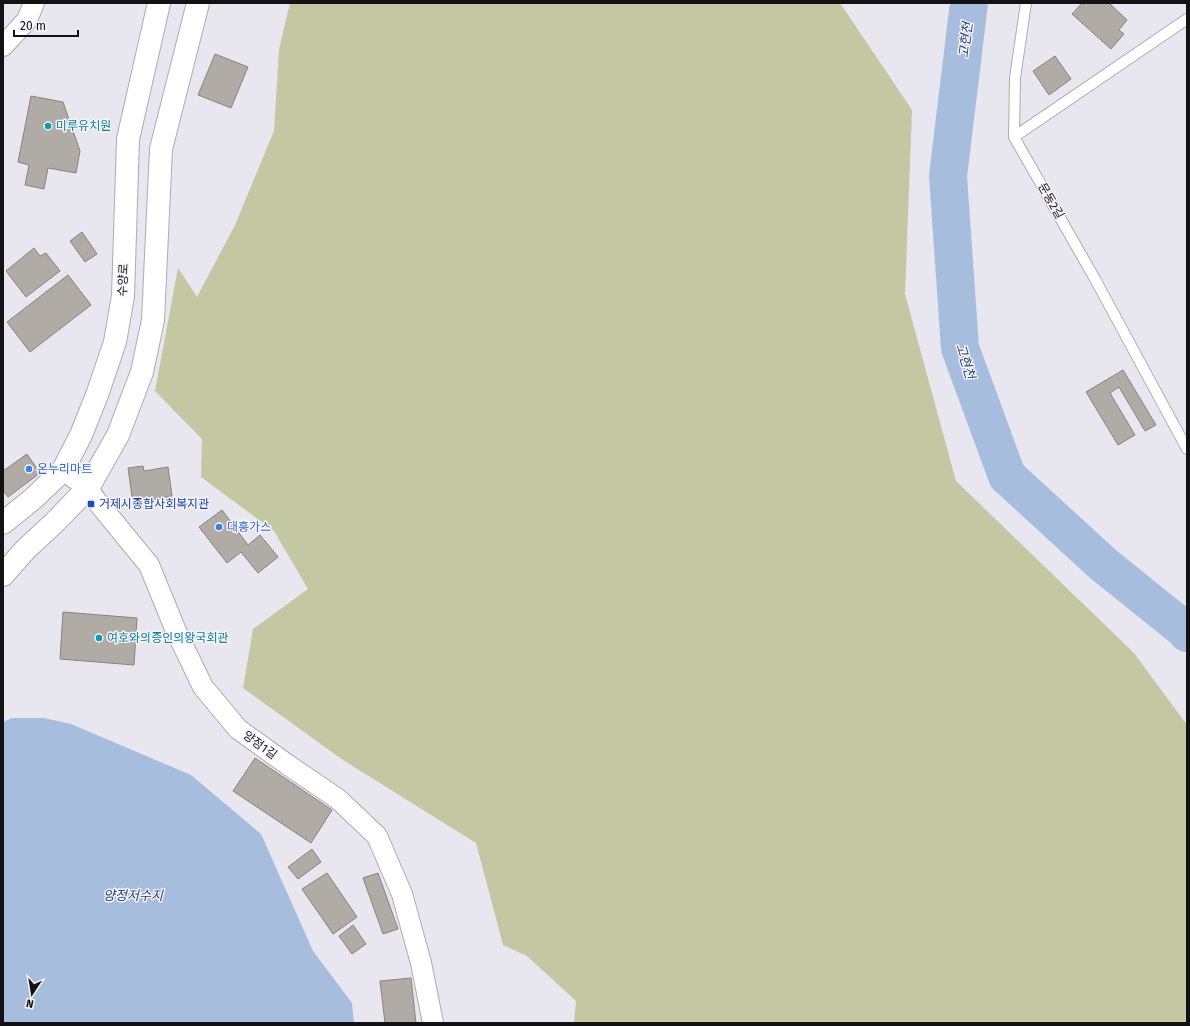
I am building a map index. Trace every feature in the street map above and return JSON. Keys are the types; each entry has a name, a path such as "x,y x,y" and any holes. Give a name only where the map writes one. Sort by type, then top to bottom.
{"street":[{"path":"3,46 27,20 34,3"},
{"name":"수양로","path":"3,523 34,498 63,470 81,435 115,342 123,296 128,139 159,3"},
{"path":"3,575 25,550 88,488 118,435 142,372 153,320 162,149 194,4"},
{"name":"양정1길","path":"63,470 88,488 95,499 149,564 176,631 203,687 238,729 338,799 377,836 402,894 421,963 433,1023"}],"lane":[{"path":"1014,137 1015,78 1026,3"},
{"path":"1014,137 1187,19"},
{"name":"문동2길","path":"1014,137 1096,279 1187,449"}],"green space":[{"path":"290,3 840,3 912,110 905,294 956,481 1134,653 1187,725 1187,1023 574,1023 576,1001 527,956 503,945 476,843 343,760 243,688 253,629 308,589 274,531 201,477 202,439 155,391 178,268 197,297 235,225 274,131 279,49"}],"water":[{"name":"양정저수지","path":"12,718 44,718 71,724 191,775 261,834 313,951 352,1003 354,1023 3,1023 3,722"}],"building":[{"path":"1082,3 1109,3 1127,20 1119,30 1124,34 1111,49 1072,14"},
{"path":"215,54 248,67 231,108 198,95"},
{"path":"1055,56 1071,79 1049,95 1033,71"},
{"name":"미루유치원","path":"31,96 63,102 80,151 76,173 48,168 44,189 25,185 29,165 18,162"},
{"path":"82,232 97,254 85,262 70,241"},
{"path":"34,248 40,256 46,253 60,271 26,297 6,271"},
{"path":"68,275 91,305 30,352 7,322"},
{"path":"1123,370 1156,425 1145,431 1119,387 1110,393 1135,435 1118,445 1086,392"},
{"path":"27,454 40,473 8,497 3,490 3,471"},
{"path":"143,466 144,471 168,467 172,496 133,503 128,468"},
{"path":"222,510 248,545 260,535 278,557 258,573 241,552 227,563 199,527"},
{"name":"여호와의증인의왕국회관","path":"63,612 137,618 134,665 60,659"},
{"path":"255,758 332,810 311,843 233,791"},
{"path":"312,849 321,862 298,879 288,867"},
{"path":"327,873 357,917 333,934 302,889"},
{"path":"378,873 398,929 383,934 363,878"},
{"path":"353,925 366,944 352,954 339,936"},
{"path":"411,978 416,1023 385,1023 380,981"}],"waterway":[{"path":"957,3 967,25"},
{"name":"고현천","path":"969,3 948,176 960,348 1007,476 1103,564 1187,633"}],"place":[{"name":"미루유치원","path":"48,126"},
{"name":"온누리마트","path":"29,469"},
{"name":"거제시종합사회복지관","path":"91,504"},
{"name":"대흥가스","path":"219,527"},
{"name":"여호와의증인의왕국회관","path":"99,638"}]}
